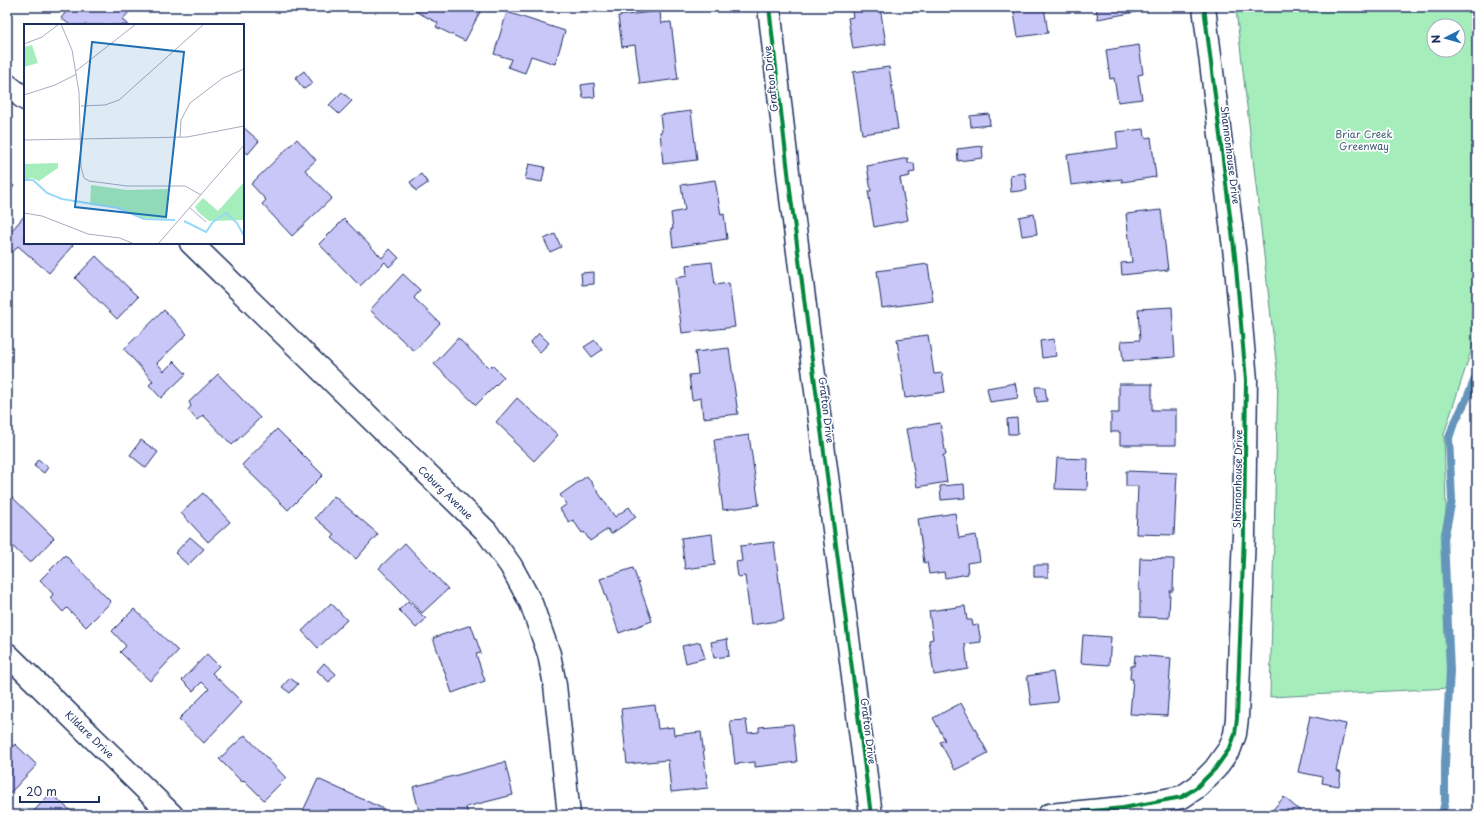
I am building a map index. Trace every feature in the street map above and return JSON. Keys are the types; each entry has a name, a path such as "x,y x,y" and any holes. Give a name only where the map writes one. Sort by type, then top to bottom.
{"street":[{"name":"Grafton Drive","path":"769,7 791,198 872,815"},
{"name":"Shannonhouse Drive","path":"1049,815 1123,808 1182,797 1197,787 1215,769 1230,748 1235,734 1238,718 1244,534 1246,380 1235,256 1204,7"},
{"path":"7,85 24,98"},
{"name":"Coburg Avenue","path":"192,244 486,531 511,566 531,603 549,654 555,685 569,815"},
{"name":"Kildare Drive","path":"7,654 172,815"}],"green space":[{"name":"Briar Creek Greenway","path":"1253,7 1477,7 1477,333 1444,434 1451,688 1270,697 1278,378 1236,10"}],"building":[{"path":"70,7 126,7 130,11 122,20 128,24 69,24 61,18"},
{"path":"417,7 475,7 481,10 465,41 436,27 438,23 415,11"},
{"path":"851,7 880,7 886,44 853,49 848,18 853,17"},
{"path":"987,7 1000,7 1000,8 987,9"},
{"path":"1013,7 1044,7 1048,33 1018,37"},
{"path":"1096,7 1135,7 1136,12 1098,19"},
{"path":"660,11 661,23 671,22 678,79 640,84 635,45 622,47 618,16"},
{"path":"507,12 565,31 555,64 531,56 525,73 508,67 511,59 494,54"},
{"path":"1139,45 1143,74 1138,75 1142,99 1118,102 1114,78 1110,79 1106,50"},
{"path":"889,67 898,129 862,134 853,72"},
{"path":"304,71 313,83 304,89 295,78"},
{"path":"594,83 595,97 583,98 581,85"},
{"path":"342,92 352,101 339,114 329,105"},
{"path":"691,111 697,160 663,164 660,115"},
{"path":"989,114 990,125 971,127 970,116"},
{"path":"244,128 259,141 248,154 244,151"},
{"path":"1144,129 1145,138 1151,137 1156,177 1122,182 1122,179 1071,185 1067,155 1118,148 1116,132"},
{"path":"297,139 316,160 305,170 332,198 292,236 262,204 266,200 251,184"},
{"path":"982,146 983,158 958,161 957,149"},
{"path":"908,158 908,163 914,163 915,172 909,173 910,176 900,178 908,220 874,227 868,191 871,191 867,166"},
{"path":"529,164 545,167 542,182 525,179"},
{"path":"1025,173 1027,190 1011,192 1010,175"},
{"path":"421,174 428,183 416,191 410,182"},
{"path":"715,180 721,215 724,214 727,239 673,247 671,213 685,210 681,185"},
{"path":"7,181 14,186 7,196"},
{"path":"1161,210 1168,270 1122,275 1121,263 1132,262 1126,214"},
{"path":"1034,214 1037,234 1022,236 1019,217"},
{"path":"24,216 24,244 73,245 49,273 18,246 13,252 7,247 7,236"},
{"path":"344,219 382,258 390,249 399,258 389,267 385,262 360,286 319,244"},
{"path":"555,234 561,247 550,252 544,239"},
{"path":"96,256 138,297 117,319 75,278"},
{"path":"712,262 715,285 729,283 735,327 682,333 675,278 687,276 686,265"},
{"path":"928,264 933,301 882,308 877,271"},
{"path":"594,272 594,284 582,285 581,273"},
{"path":"403,274 420,290 414,298 440,323 414,351 370,310"},
{"path":"1172,307 1175,357 1123,361 1121,341 1140,340 1138,309"},
{"path":"164,310 187,334 157,363 164,371 174,361 186,374 161,398 149,385 153,381 124,349"},
{"path":"539,333 549,343 540,352 530,343"},
{"path":"928,335 934,374 942,373 945,392 905,398 897,339"},
{"path":"458,338 489,368 492,365 504,377 476,405 434,364"},
{"path":"1054,339 1056,356 1042,358 1040,341"},
{"path":"595,340 602,350 592,357 584,347"},
{"path":"729,348 738,414 703,418 701,398 692,400 689,375 698,374 695,352"},
{"path":"218,374 260,418 232,445 203,415 197,420 188,410 191,406 189,402"},
{"path":"1015,383 1018,398 990,402 987,388"},
{"path":"1119,384 1152,384 1152,410 1176,410 1176,445 1120,445 1120,432 1111,432 1111,413 1119,413"},
{"path":"1035,387 1045,387 1047,401 1037,402"},
{"path":"517,398 558,435 534,461 496,422"},
{"path":"1017,418 1018,434 1008,434 1007,419"},
{"path":"940,423 946,455 943,455 947,482 917,487 906,429"},
{"path":"277,429 323,475 288,510 242,465"},
{"path":"749,435 759,505 723,510 714,440"},
{"path":"141,440 158,452 146,468 130,455"},
{"path":"1057,458 1088,459 1087,490 1055,489"},
{"path":"38,459 48,467 44,473 34,466"},
{"path":"1126,471 1177,473 1174,535 1136,534 1138,486 1126,486"},
{"path":"587,476 615,517 629,507 636,517 611,534 608,529 590,541 573,520 569,522 560,509 567,504 560,495"},
{"path":"964,484 965,498 941,500 940,486"},
{"path":"7,492 54,538 30,563 7,541"},
{"path":"203,493 230,522 208,542 181,513"},
{"path":"334,496 378,534 356,559 332,538 335,535 315,518"},
{"path":"955,513 959,538 976,535 980,561 967,563 968,574 945,578 944,572 929,574 927,562 924,563 918,519"},
{"path":"712,534 715,565 685,569 681,538"},
{"path":"190,537 204,549 188,565 175,553"},
{"path":"774,542 784,620 751,625 745,576 738,577 736,562 742,561 740,546"},
{"path":"405,543 448,589 422,613 379,568"},
{"path":"65,555 111,602 86,627 67,608 63,612 50,598 53,594 40,580"},
{"path":"1140,558 1174,559 1173,591 1170,591 1169,618 1140,617"},
{"path":"1034,565 1048,565 1048,577 1034,577"},
{"path":"633,568 652,621 619,633 600,579"},
{"path":"408,601 426,619 416,628 399,610"},
{"path":"331,603 347,620 318,648 302,631"},
{"path":"965,606 967,620 972,620 973,626 978,625 981,642 965,644 968,669 934,675 929,640 933,639 929,611"},
{"path":"134,609 178,651 150,681 120,652 126,646 112,631"},
{"path":"471,625 481,653 476,654 485,681 452,693 433,638"},
{"path":"1083,635 1111,637 1109,665 1081,663"},
{"path":"727,639 729,656 714,658 711,642"},
{"path":"700,642 705,658 686,663 682,646"},
{"path":"207,654 219,666 212,673 242,702 204,743 179,719 209,689 202,682 193,691 182,680"},
{"path":"1135,655 1171,658 1167,716 1130,714 1133,679 1130,679 1131,666 1134,666"},
{"path":"324,663 336,674 329,682 317,671"},
{"path":"1053,672 1058,702 1031,705 1027,676"},
{"path":"290,678 298,684 290,693 282,687"},
{"path":"961,703 988,753 955,770 940,742 945,740 933,718"},
{"path":"655,705 658,729 673,727 674,735 701,732 708,788 671,792 668,760 627,764 621,709"},
{"path":"1310,716 1346,724 1336,771 1341,773 1339,786 1322,783 1323,777 1298,772"},
{"path":"746,720 748,733 759,732 759,727 793,724 797,762 755,767 755,762 735,764 730,721"},
{"path":"245,735 286,778 264,800 244,780 242,782 219,759"},
{"path":"15,744 37,765 7,796 7,752"},
{"path":"505,762 513,795 466,807 468,815 420,815 413,787"},
{"path":"318,779 384,809 381,815 301,815"},
{"path":"51,793 75,815 30,815"},
{"path":"1284,797 1305,815 1268,815"}],"waterway":[{"path":"1442,815 1445,801 1445,763 1450,670 1444,539 1452,500 1449,438 1477,374"}],"cycle path":[{"path":"769,7 791,198 871,815"},
{"path":"1049,815 1123,808 1182,797 1197,787 1215,769 1230,748 1235,734 1237,718 1244,534 1246,380 1235,256 1204,7"}]}
